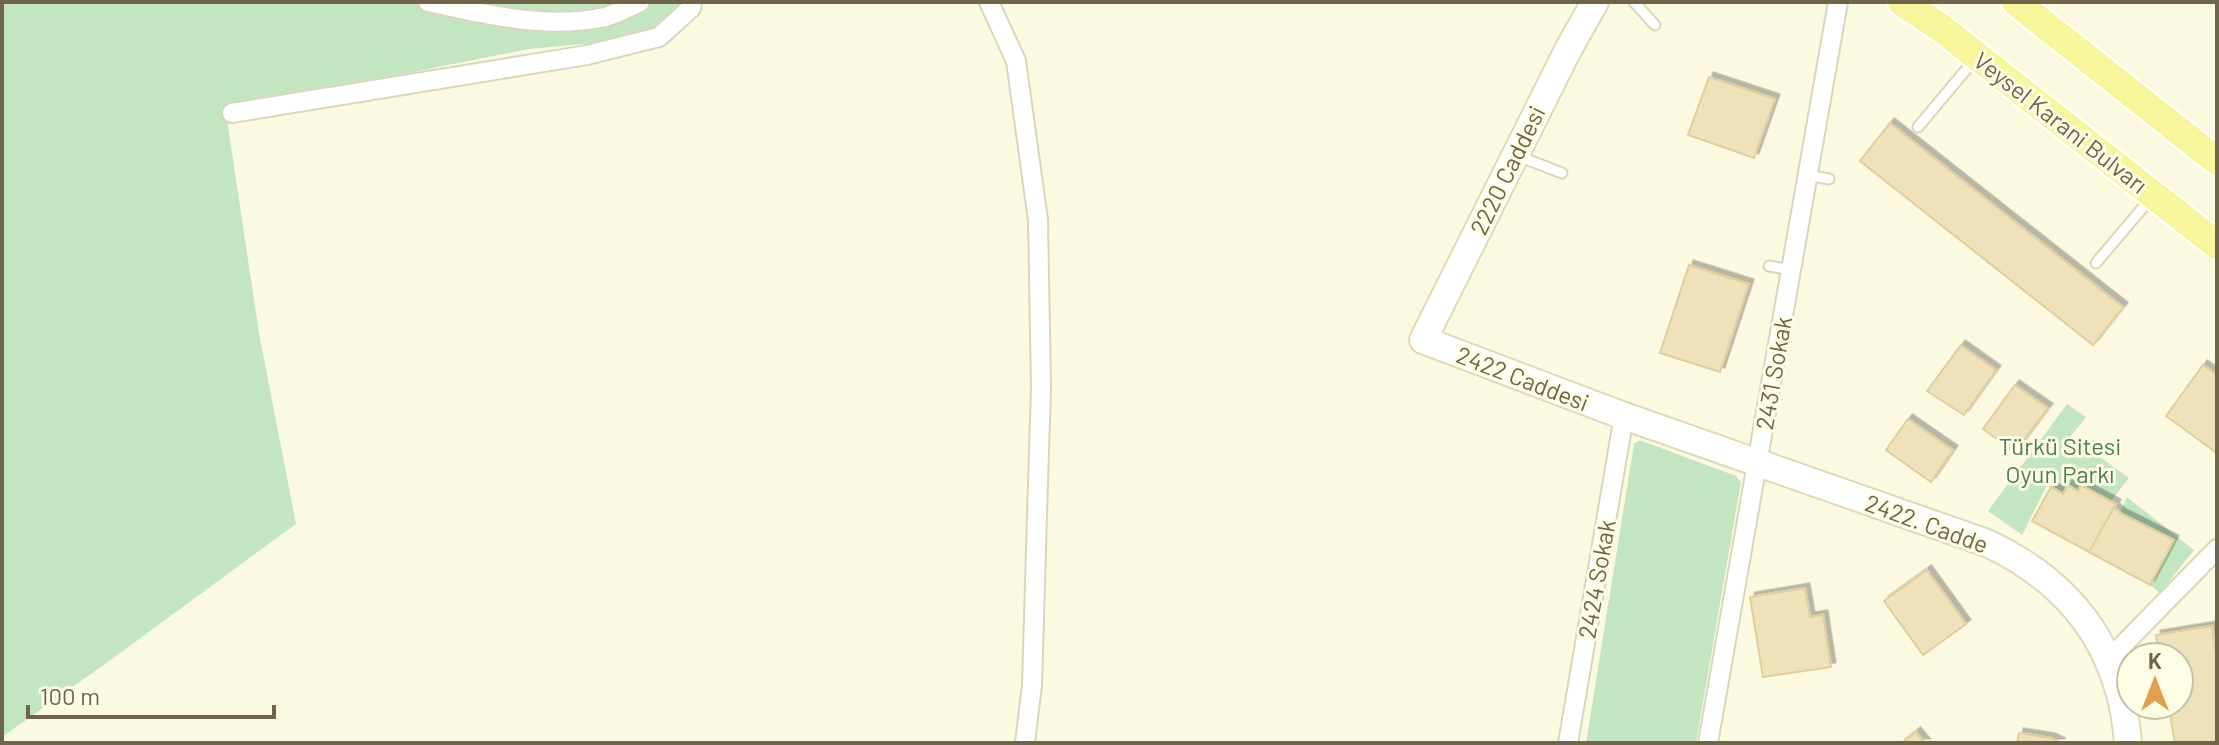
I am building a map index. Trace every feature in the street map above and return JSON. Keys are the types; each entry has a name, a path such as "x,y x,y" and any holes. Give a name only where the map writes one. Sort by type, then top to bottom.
{"main road":[{"name":"Veysel Karani Bulvarı","path":"1902,2 1941,28 2217,245"},
{"path":"2016,2 2217,161"}],"street":[{"path":"428,2 549,23 607,16 640,2"},
{"path":"232,113 587,55 659,37 691,8 692,2"},
{"path":"989,2 1016,61 1038,220 1041,388 1032,685 1025,743"},
{"name":"2220 Caddesi","path":"1423,340 1595,2"},
{"name":"2431 Sokak","path":"1708,743 1838,2"},
{"name":"2422 Caddesi","path":"1423,340 1624,416"},
{"name":"2422. Cadde","path":"1624,416 1987,543 2016,557 2070,600 2094,629 2118,686 2127,722 2128,743"},
{"name":"2424 Sokak","path":"1568,743 1624,416"},
{"path":"2109,659 2217,549"}],"lane":[{"path":"1634,2 1655,25"},
{"path":"1918,127 1977,57"},
{"path":"1515,155 1562,173"},
{"path":"1807,175 1829,179"},
{"path":"2096,263 2153,195"},
{"path":"1769,266 1791,270"}],"green space":[{"path":"2,2 681,2 660,27 615,41 529,49 226,113 259,333 296,524 2,737"},
{"name":"Türkü Sitesi Oyun Parkı","path":"2067,404 2086,417 2071,436 2129,478 2111,501 2068,485 2063,492 2048,483 2022,535 1988,511"},
{"path":"1638,441 1736,476 1741,482 1696,743 1586,743 1634,444"},
{"path":"2127,497 2194,550 2160,593 2150,585 2174,540 2120,513"}],"building":[{"path":"1709,77 1775,99 1754,158 1688,135"},
{"path":"1890,123 2123,307 2093,345 1860,161"},
{"path":"1689,265 1749,284 1720,372 1660,353"},
{"path":"1961,345 1996,370 1964,415 1927,391"},
{"path":"2203,365 2217,375 2217,453 2166,416"},
{"path":"2015,385 2048,408 2015,452 1983,429"},
{"path":"1908,419 1953,450 1931,482 1886,450"},
{"path":"2068,485 2078,491 2081,485 2116,504 2089,552 2032,521 2051,487 2063,494"},
{"path":"2114,507 2174,540 2150,585 2089,552"},
{"path":"1927,570 1966,624 1923,655 1884,601"},
{"path":"1805,588 1810,617 1823,615 1831,667 1763,677 1750,597"},
{"path":"2212,626 2217,662 2217,743 2175,743 2171,721 2195,721 2195,641 2157,641 2156,635"},
{"path":"1916,732 1925,743 1902,743"},
{"path":"2019,733 2051,738 2061,743 2017,743"}]}
